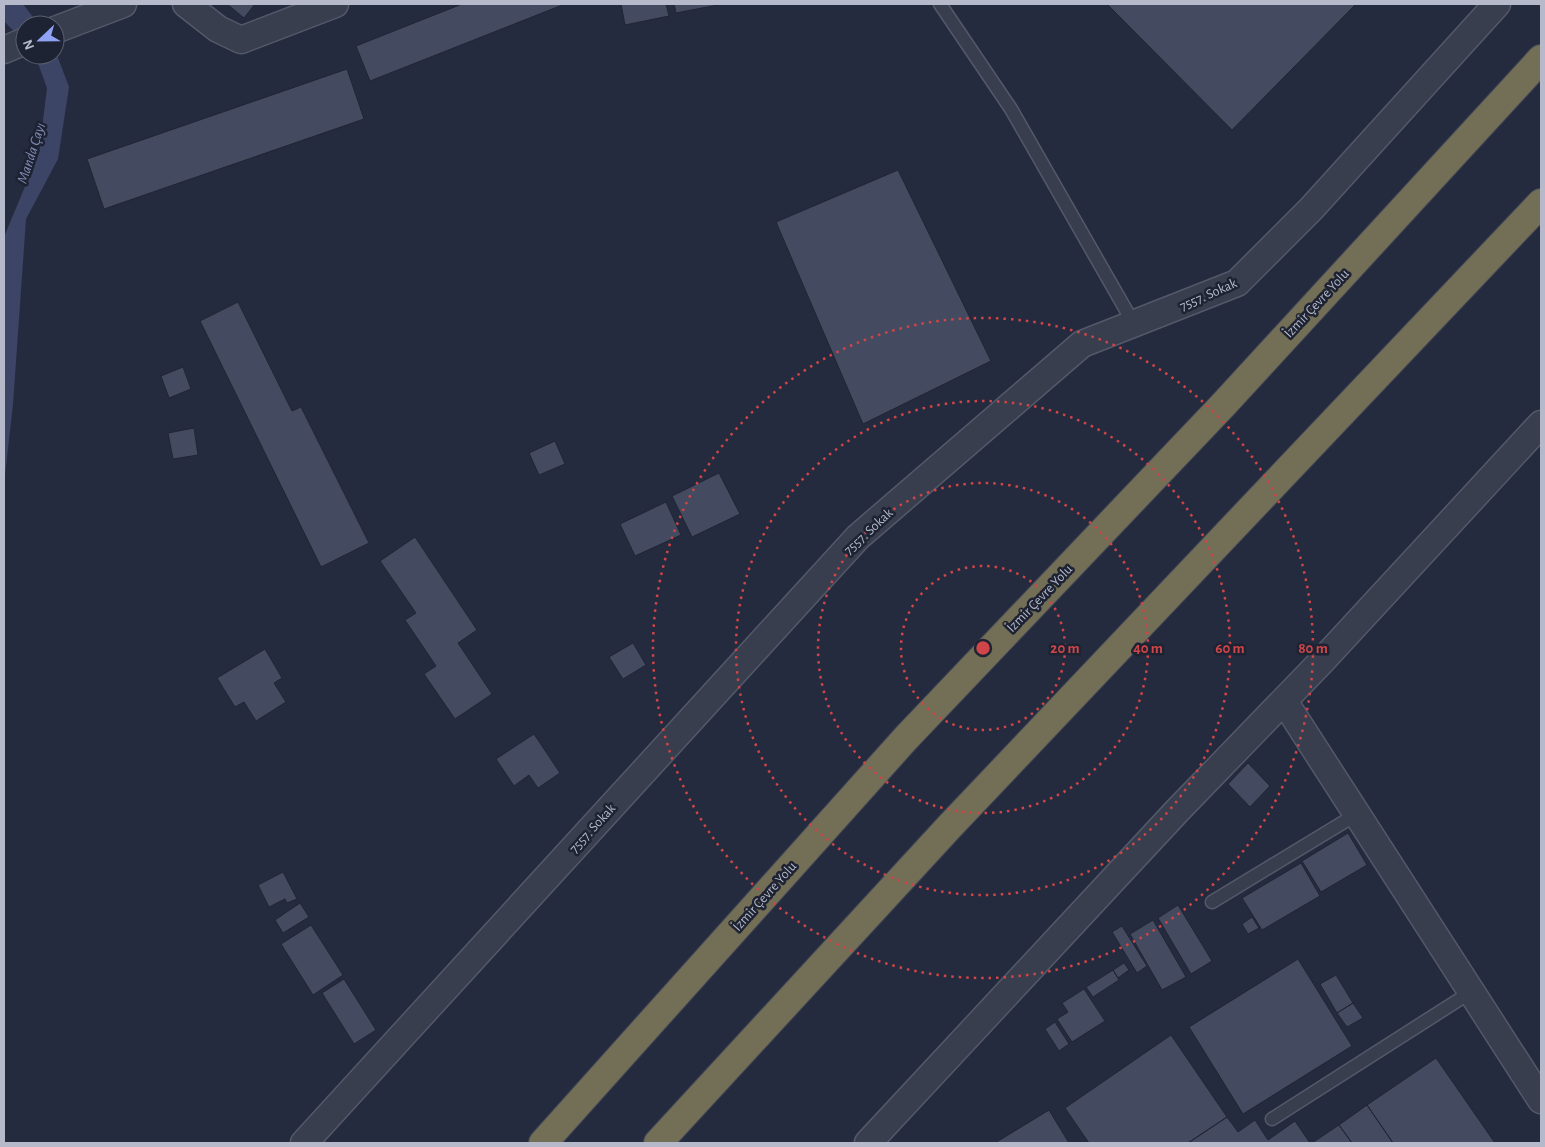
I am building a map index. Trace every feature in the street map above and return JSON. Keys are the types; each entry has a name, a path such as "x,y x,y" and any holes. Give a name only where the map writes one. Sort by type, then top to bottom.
{"highway":[{"name":"İzmir Çevre Yolu","path":"543,1143 906,738 1224,404 1541,59"},
{"path":"658,1143 950,826 1541,203"}],"street":[{"path":"65,26 123,4"},
{"path":"186,4 218,29 241,40 335,4"},
{"name":"7557. Sokak","path":"304,1143 858,537 1082,344 1237,283 1311,209 1497,4"},
{"path":"868,1143 1541,424"},
{"path":"1284,700 1541,1100"}],"lane":[{"path":"940,4 1012,108 1134,324"},
{"path":"1212,902 1357,814"},
{"path":"1272,1119 1471,992"}],"water":[{"path":"4,4 23,4 31,15 15,15 15,33 4,21"},
{"path":"39,65 61,65 69,87 58,159 26,219 13,404 4,484 4,237 39,153 47,88"}],"building":[{"path":"227,4 255,4 244,18"},
{"path":"462,4 565,4 370,81 356,46"},
{"path":"621,4 666,4 669,16 625,25"},
{"path":"674,4 723,4 676,13"},
{"path":"1107,4 1356,4 1232,130"},
{"path":"347,69 364,119 104,209 87,159"},
{"path":"898,170 991,361 863,424 776,222"},
{"path":"238,302 292,411 301,407 369,543 321,567 200,321"},
{"path":"183,367 191,389 169,398 161,376"},
{"path":"194,428 198,455 173,459 168,433"},
{"path":"555,441 565,464 539,475 529,453"},
{"path":"719,473 740,514 692,537 672,496"},
{"path":"666,502 681,535 635,556 620,524"},
{"path":"415,537 477,630 458,643 492,694 455,719 424,674 436,666 405,620 416,613 380,561"},
{"path":"633,643 646,665 623,679 609,657"},
{"path":"265,649 282,678 274,683 286,702 256,721 244,702 235,707 217,678"},
{"path":"534,734 560,773 538,788 529,775 514,786 496,759"},
{"path":"1248,763 1270,786 1250,807 1228,784"},
{"path":"1348,833 1367,865 1321,892 1302,861"},
{"path":"1301,863 1320,896 1262,930 1242,898"},
{"path":"283,872 297,899 287,903 285,899 269,907 258,885"},
{"path":"300,903 309,917 283,933 275,920"},
{"path":"1178,905 1212,961 1191,974 1158,918"},
{"path":"1252,917 1259,928 1248,934 1242,924"},
{"path":"1153,920 1186,977 1162,990 1130,934"},
{"path":"311,925 343,975 313,995 281,944"},
{"path":"1122,926 1147,966 1137,973 1112,932"},
{"path":"1298,959 1352,1046 1243,1114 1189,1027"},
{"path":"1124,963 1129,970 1118,978 1113,970"},
{"path":"1113,970 1119,980 1093,997 1086,987"},
{"path":"1336,975 1353,1003 1337,1013 1320,984"},
{"path":"344,979 376,1030 354,1044 322,993"},
{"path":"1084,989 1105,1021 1072,1042 1057,1019 1068,1012 1062,1003"},
{"path":"1353,1003 1363,1018 1347,1027 1337,1013"},
{"path":"1055,1022 1069,1044 1059,1051 1045,1029"},
{"path":"1171,1035 1227,1117 1188,1143 1089,1143 1065,1108"},
{"path":"1436,1058 1495,1143 1393,1143 1367,1105"},
{"path":"1367,1105 1393,1143 1352,1143 1339,1125"},
{"path":"1049,1110 1069,1143 995,1143"},
{"path":"1227,1117 1238,1132 1255,1120 1268,1140 1295,1121 1310,1143 1188,1143"},
{"path":"1339,1125 1352,1143 1312,1143"}],"water label":[{"name":"Manda Çayı","path":"31,153"}]}
